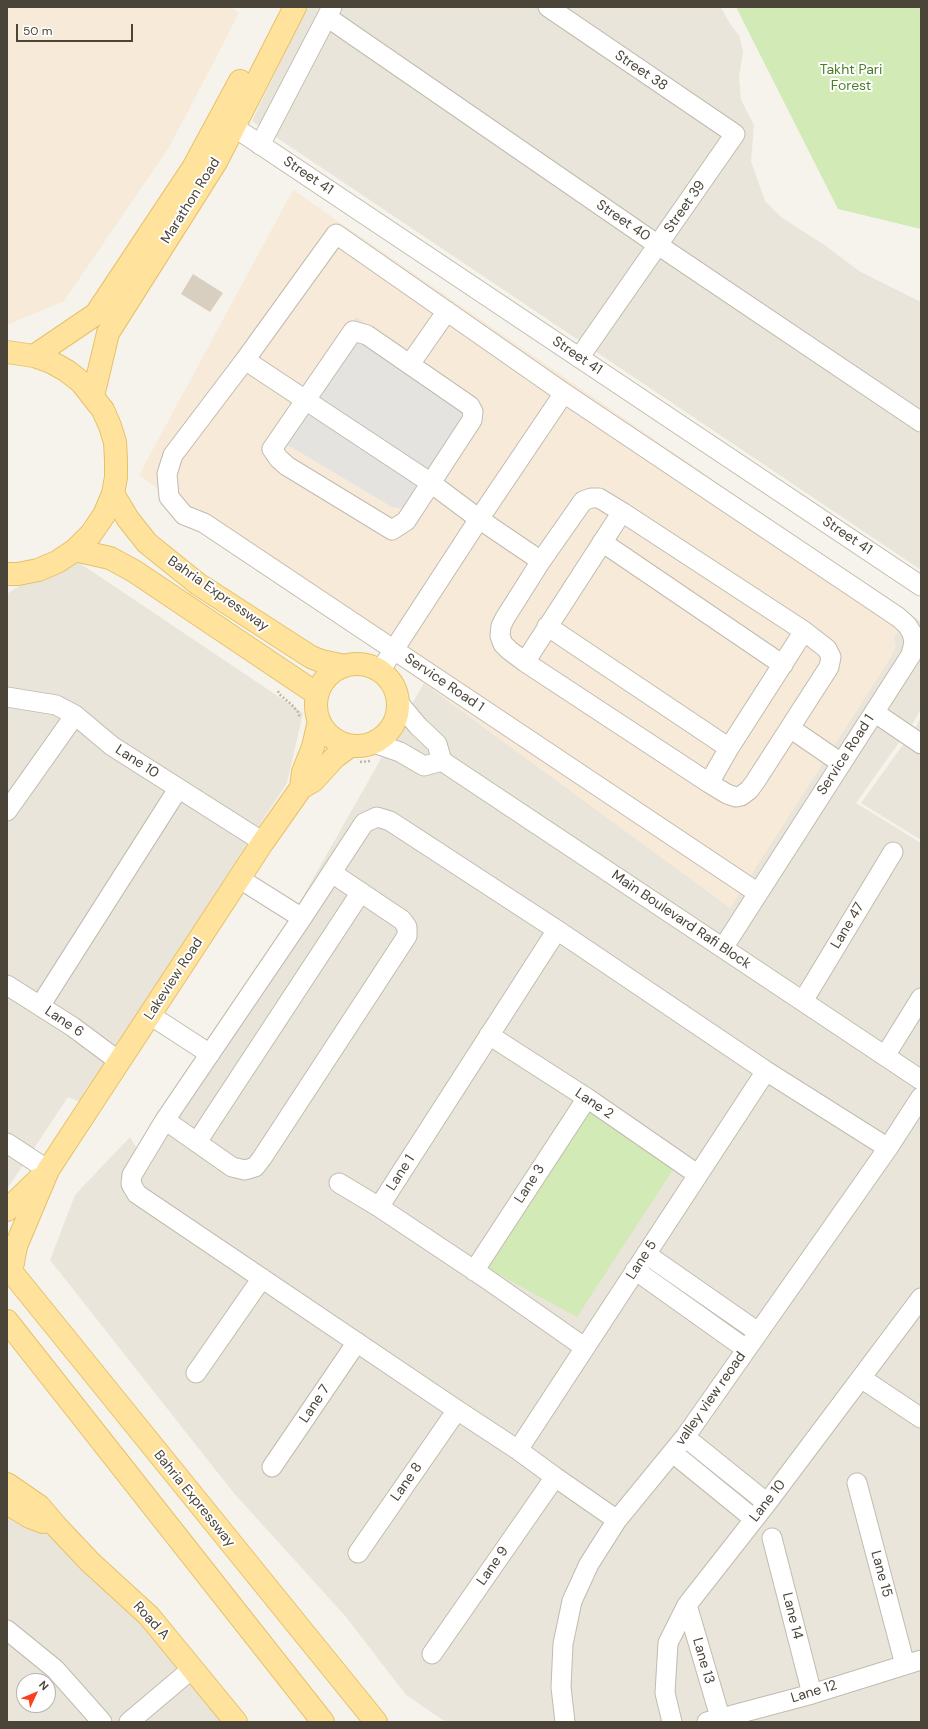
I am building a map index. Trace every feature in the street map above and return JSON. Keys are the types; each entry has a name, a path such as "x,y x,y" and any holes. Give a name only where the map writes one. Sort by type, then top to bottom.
{"main road":[{"name":"Marathon Road","path":"34,356 96,314 193,168 279,7"},
{"name":"Marathon Road","path":"93,396 108,333 216,162 295,7"},
{"path":"7,352 34,356 51,362 67,371 81,382 93,396 108,420 115,442 116,460 116,477 112,494 104,515 91,534 75,550 57,562 38,570 18,574 7,574"},
{"name":"Bahria Expressway","path":"112,494 128,519 147,543 198,584 311,657 321,661 345,666"},
{"name":"Bahria Expressway","path":"75,550 110,558 134,571 318,694"},
{"path":"363,664 380,671 393,684 398,702 398,709 394,723 386,735 374,743 362,746 350,746 328,734 319,721 316,707 321,684 328,676 345,666 363,664"},
{"path":"301,788 303,772 314,747 319,721"},
{"path":"301,788 313,781 331,761 350,746"},
{"name":"Lakeview Road","path":"48,1170 263,842 301,788"},
{"path":"7,1210 48,1170"},
{"path":"10,1270 16,1246 48,1170"},
{"name":"Bahria Expressway","path":"10,1270 376,1722"},
{"path":"7,1321 323,1722"},
{"name":"Road A","path":"7,1484 39,1506 90,1562 149,1616 236,1722"},
{"path":"7,1503 30,1517 57,1527"}],"street":[{"name":"Street 38","path":"548,7 735,134"},
{"path":"260,145 330,12"},
{"name":"Street 40","path":"330,12 658,245 921,422"},
{"name":"Street 41","path":"234,127 921,586"},
{"name":"Street 39","path":"579,358 735,134"},
{"name":"Service Road 1","path":"723,948 911,655 914,642 912,633 907,625 898,617 564,393 336,234 245,360 173,455 166,474 169,497 184,515 204,523 758,893"},
{"path":"410,364 447,311"},
{"path":"353,332 367,335 470,406 473,412 472,420 406,521 392,530 287,466 279,459 272,449 306,400 353,332"},
{"path":"245,360 431,483 479,519 541,561"},
{"path":"380,671 479,519 564,393"},
{"path":"591,498 599,498 804,631 827,649 831,657 829,667 749,790 736,797 727,794 525,662 503,644 500,636 501,626 541,561 583,502 591,498"},
{"path":"525,662 622,512"},
{"path":"602,542 783,665"},
{"path":"547,626 729,748"},
{"path":"709,783 729,748 804,631"},
{"name":"Lane 10","path":"7,697 56,705 75,715 112,746 263,842"},
{"path":"374,743 400,752 424,766 442,761 437,744 418,726 398,702"},
{"path":"874,712 921,744"},
{"path":"7,811 75,715"},
{"path":"790,728 841,763"},
{"name":"Main Boulevard Rafi Block","path":"442,761 921,1080"},
{"path":"40,1006 178,789"},
{"path":"617,1520 518,1450 137,1194 131,1184 132,1175 165,1120 302,918 364,822 377,817 390,821 557,930 766,1071 888,1148"},
{"name":"Lane 47","path":"803,1001 893,852"},
{"path":"165,1120 232,1167 244,1170 255,1167 266,1152 407,936 407,927 402,920 332,872"},
{"path":"240,879 302,918"},
{"path":"196,1142 361,892"},
{"name":"Lane 1","path":"379,1208 557,930"},
{"name":"Lane 6","path":"7,985 73,1027 120,1062"},
{"path":"885,1056 921,998"},
{"path":"150,1015 210,1054"},
{"name":"Lane 2","path":"489,1035 587,1098 697,1174"},
{"name":"Lane 5","path":"518,1450 697,1174 766,1071"},
{"name":"valley view reoad","path":"565,1722 561,1687 563,1644 572,1601 589,1564 617,1520 685,1437 888,1148 921,1097"},
{"name":"Lane 3","path":"474,1270 587,1098"},
{"path":"7,1143 48,1170"},
{"path":"338,1183 474,1270 584,1347"},
{"path":"646,1254 758,1332"},
{"path":"635,1270 746,1349"},
{"path":"196,1373 262,1278"},
{"name":"Lane 10","path":"672,1722 665,1693 668,1643 687,1605 767,1504 921,1298"},
{"name":"Lane 7","path":"272,1467 357,1342"},
{"path":"861,1378 921,1418"},
{"name":"Lane 8","path":"358,1553 457,1410"},
{"path":"685,1437 767,1504"},
{"path":"673,1452 754,1519"},
{"name":"Lane 9","path":"432,1654 555,1477"},
{"name":"Lane 15","path":"857,1483 913,1663"},
{"name":"Lane 14","path":"772,1538 812,1694"},
{"name":"Lane 13","path":"687,1605 713,1720"},
{"path":"7,1630 55,1669 102,1722"},
{"name":"Lane 12","path":"713,1720 812,1694 913,1663"},
{"path":"129,1722 193,1668"}],"shaded area":[{"path":"7,7 231,7 239,13 170,146 64,301 7,325"},
{"path":"307,7 721,7 730,24 739,35 743,52 739,77 741,100 754,125 751,161 765,201 781,217 826,246 859,271 921,302 921,570 252,121"},
{"path":"293,190 908,614 894,638 896,646 890,659 730,908 139,475"},
{"path":"356,317 477,401 406,509 392,507 271,435"},
{"path":"586,397 921,622 921,709 915,720 856,803 921,843 921,1722 446,1722 406,1695 346,1617 233,1492 50,1260 75,1195 130,1137 149,1168"},
{"path":"75,550 78,562 303,713 287,783 173,958 82,1103 68,1097 7,1189 7,594"},
{"path":"921,717 921,840 861,803 915,728"},
{"path":"7,1505 47,1526 193,1668 233,1722 7,1722"}],"green space":[{"name":"Takht Pari Forest","path":"736,7 921,7 921,229 838,209"},
{"path":"590,1103 678,1162 577,1317 481,1265"}],"building":[{"path":"193,274 223,293 210,312 181,294"}]}
